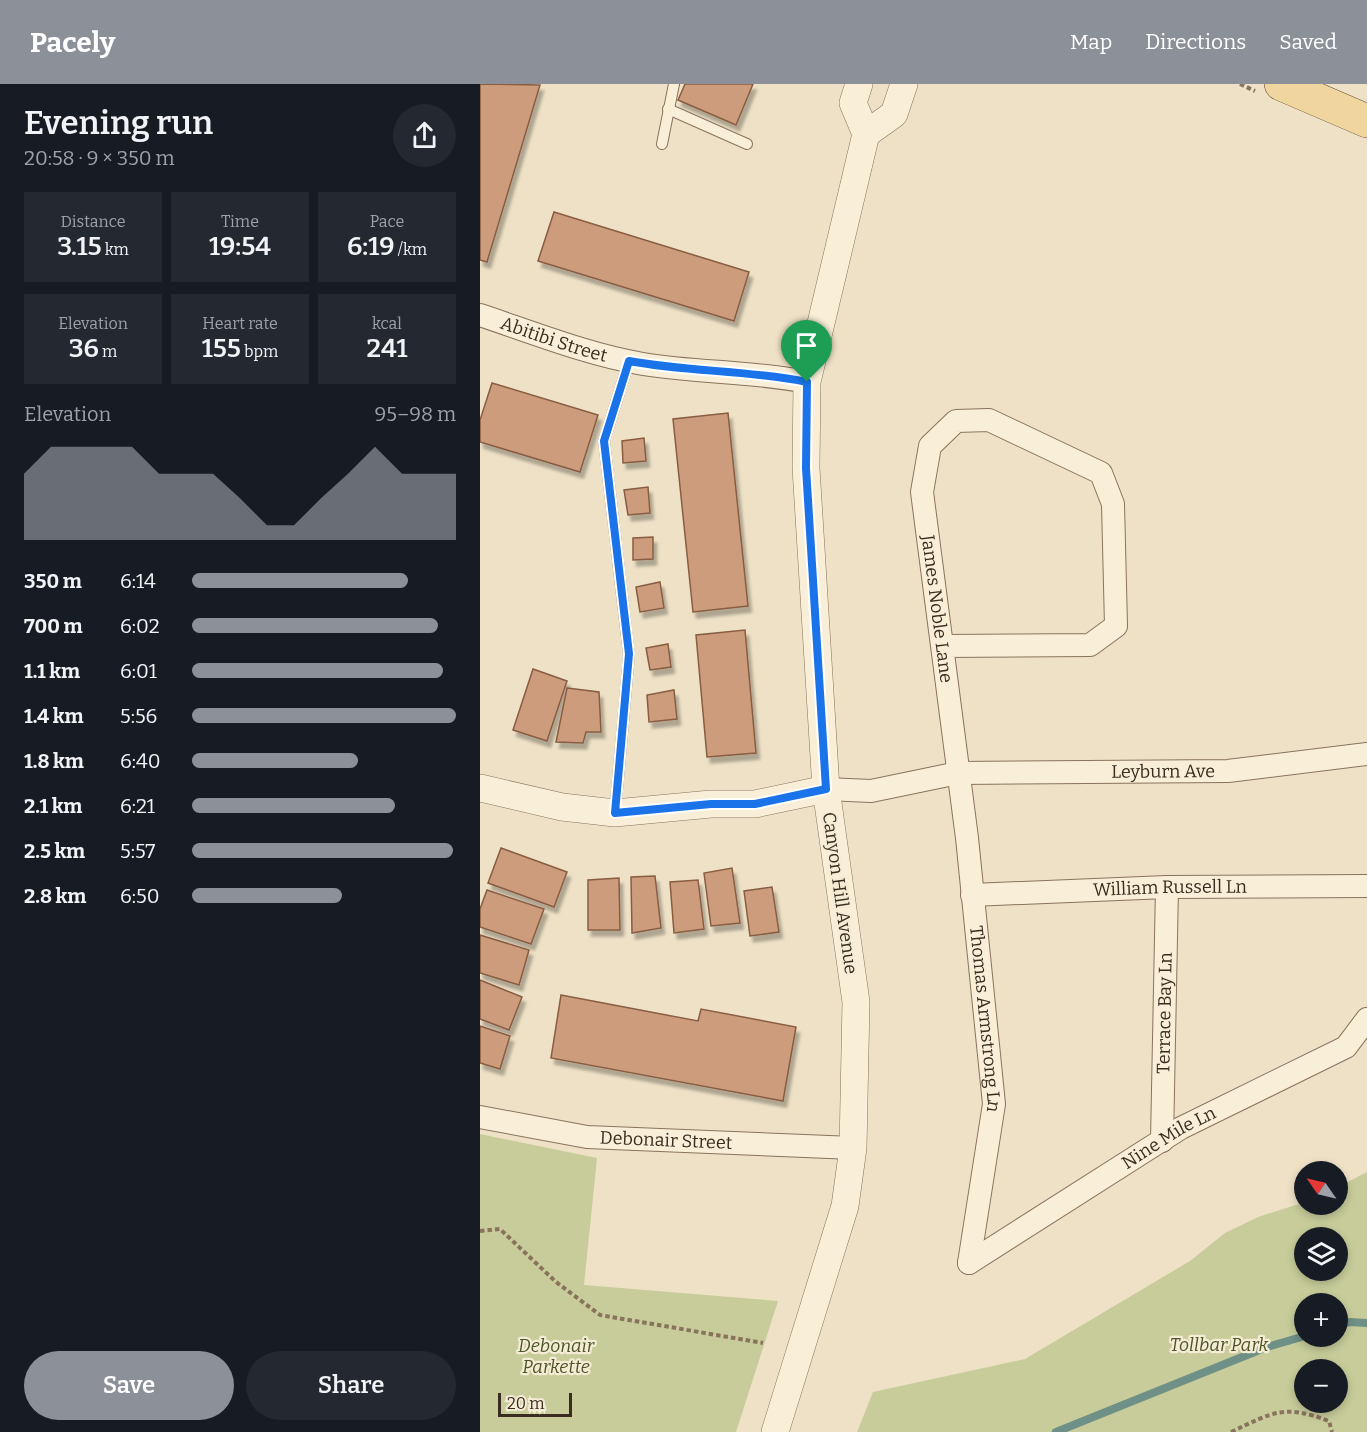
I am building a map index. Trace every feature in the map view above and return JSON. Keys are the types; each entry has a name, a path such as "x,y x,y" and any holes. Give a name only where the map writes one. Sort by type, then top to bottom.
{"main road":[{"path":"1281,84 1367,121"}],"street":[{"path":"859,84 853,102 866,134 894,114 904,84"},
{"name":"Canyon Hill Avenue","path":"775,1432 845,1206 852,1148 856,1002 826,789 806,468 807,382 866,134"},
{"name":"Abitibi Street","path":"480,315 629,361 719,374 772,375 807,382"},
{"name":"James Noble Lane","path":"942,646 1090,645 1116,626 1113,504 1101,473 989,420 956,421 930,446 922,492 958,773"},
{"name":"Leyburn Ave","path":"826,789 871,791 958,773 1228,771 1367,754"},
{"name":"Thomas Armstrong Ln","path":"958,773 994,1104 969,1263"},
{"path":"480,788 562,807 615,813 711,804 755,804 826,789"},
{"name":"William Russell Ln","path":"972,896 1167,887 1367,886"},
{"name":"Terrace Bay Ln","path":"1162,1141 1167,887"},
{"name":"Nine Mile Ln","path":"969,1263 1181,1128 1346,1047 1367,1018"},
{"name":"Debonair Street","path":"480,1117 587,1137 852,1148"}],"lane":[{"path":"662,144 674,84"},
{"path":"668,109 747,144"},
{"path":"615,813 629,654 604,441 629,361"}],"path":[{"path":"480,1231 500,1229 556,1282 600,1315 763,1342"},
{"path":"1231,1432 1270,1414 1300,1411 1329,1421 1332,1432"}],"green space":[{"name":"Debonair Parkette","path":"480,1134 597,1158 584,1285 778,1301 736,1432 480,1432"},
{"name":"Tollbar Park","path":"1367,1172 1367,1432 857,1432 873,1392 1025,1359 1190,1261 1225,1233 1258,1217 1294,1206 1294,1215 1348,1215 1348,1182"}],"building":[{"path":"480,84 540,85 487,262 480,260"},
{"path":"685,84 753,84 736,125 678,100"},
{"path":"554,212 749,272 734,321 538,261"},
{"path":"492,383 598,415 580,472 480,442 480,420"},
{"path":"728,413 748,606 693,612 673,419"},
{"path":"644,438 646,461 623,463 622,441"},
{"path":"648,487 650,513 628,515 624,490"},
{"path":"653,537 653,559 633,560 633,538"},
{"path":"660,582 664,608 640,612 636,587"},
{"path":"745,630 756,753 707,757 696,635"},
{"path":"668,644 671,667 650,670 646,648"},
{"path":"533,669 567,681 547,741 513,730"},
{"path":"567,688 599,692 601,732 586,732 583,743 556,742"},
{"path":"674,690 677,719 649,722 647,695"},
{"path":"501,848 567,872 554,907 488,883"},
{"path":"732,868 740,923 711,926 704,873"},
{"path":"655,876 661,928 632,933 631,877"},
{"path":"619,878 620,930 588,930 588,880"},
{"path":"698,880 704,929 674,933 670,882"},
{"path":"772,887 779,932 750,936 744,891"},
{"path":"487,890 544,909 531,944 480,927 480,909"},
{"path":"480,935 529,950 519,985 480,973"},
{"path":"480,980 522,997 509,1030 480,1019"},
{"path":"561,995 698,1021 701,1009 796,1027 783,1101 551,1058"},
{"path":"480,1026 510,1036 500,1069 480,1063"}],"waterway":[{"path":"1348,1322 1367,1323"},
{"path":"1056,1432 1267,1347 1294,1339"}],"route":[{"path":"629,361 666,367 700,369 719,374 772,375 807,382 806,468 826,789 755,804 711,804 615,813 629,654 604,441 629,361"}]}
